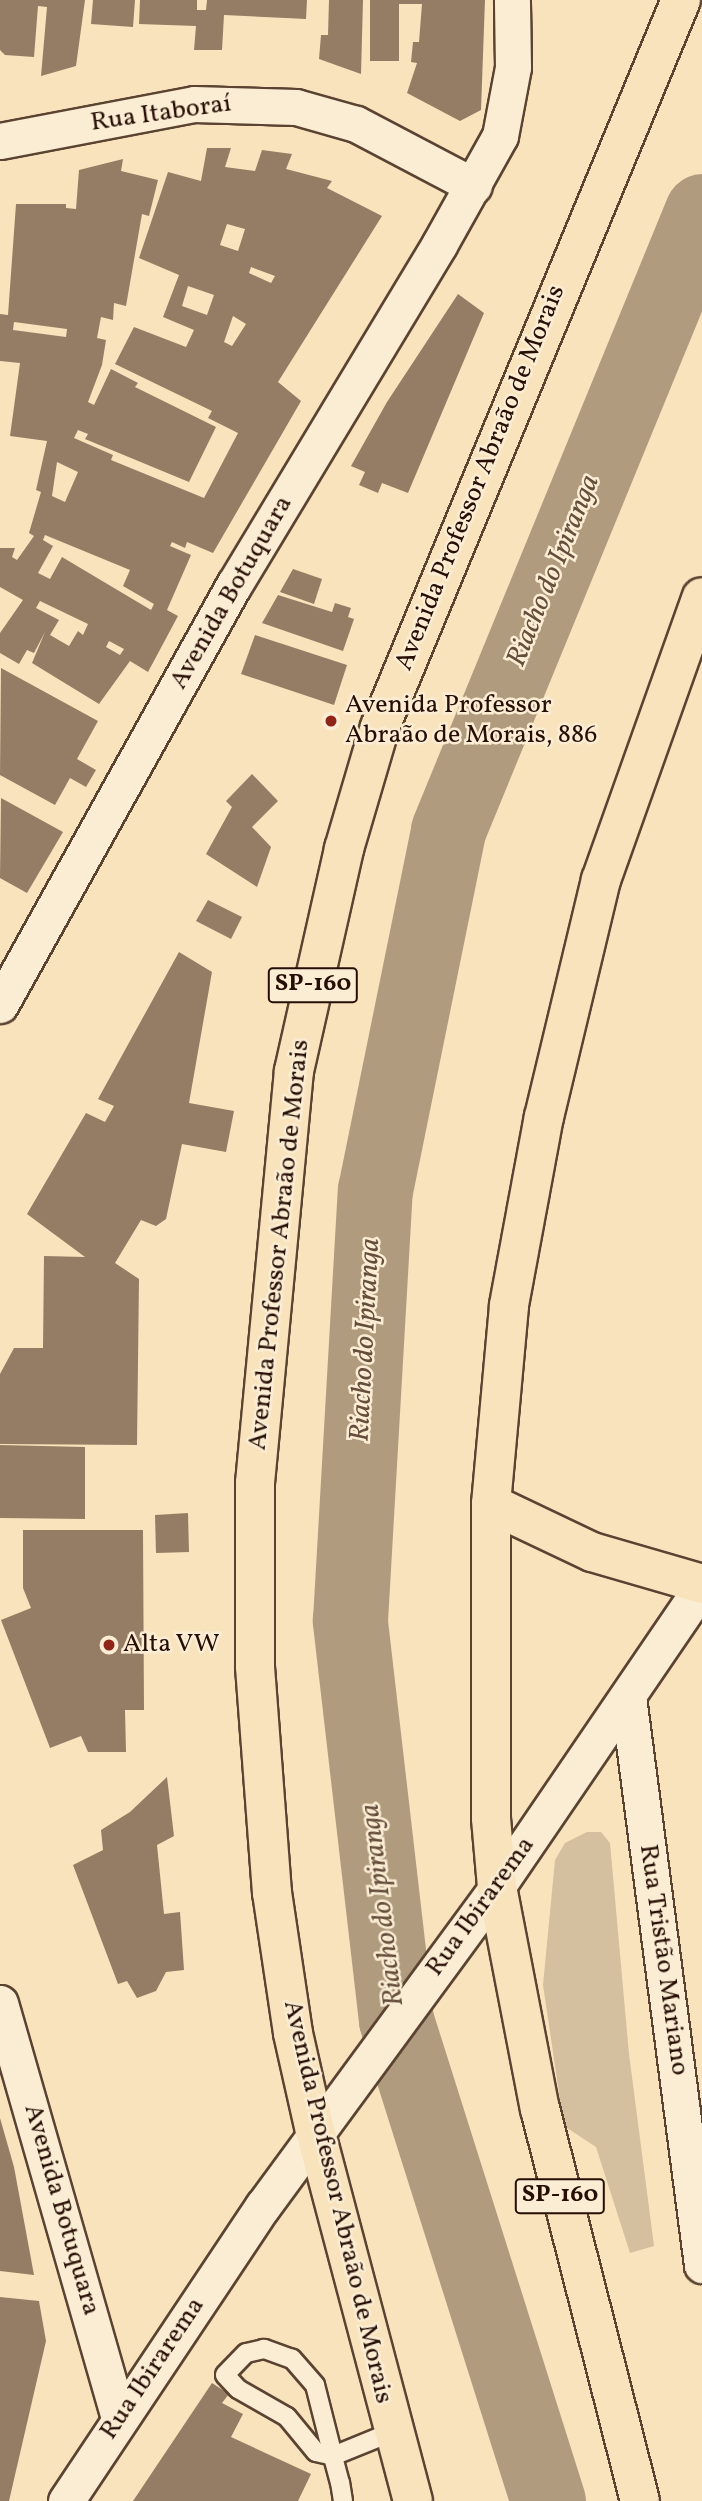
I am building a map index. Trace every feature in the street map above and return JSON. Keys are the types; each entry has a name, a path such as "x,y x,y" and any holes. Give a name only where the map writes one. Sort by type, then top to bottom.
{"main road":[{"name":"Avenida Professor Abraão de Morais","path":"413,2501 315,2131 293,2033 272,1893 255,1666 255,1483 294,1070 344,849 380,727 681,0"},
{"name":"SP-160","path":"640,2501 540,2110 497,1887 491,1818 491,1504 509,1305 544,1117 601,880 702,597"},
{"path":"491,1504 592,1552 702,1585"}],"street":[{"name":"Avenida Botuquara","path":"0,1005 234,585 474,186 500,136 509,106 512,0"},
{"name":"Rua Itaboraí","path":"0,141 194,104 296,107 356,124 474,186"},
{"name":"Rua Ibirarema","path":"66,2501 119,2418 315,2131 497,1887 702,1585"},
{"name":"Rua Tristão Mariano","path":"628,1697 700,2223 702,2265"},
{"name":"Avenida Botuquara","path":"0,2003 119,2418"}],"lane":[{"path":"343,2501 333,2456 315,2385 292,2359 264,2349 246,2353 225,2375 238,2389 287,2417 316,2452 333,2456 393,2432"}],"shaded area":[{"path":"587,1832 601,1832 610,1843 629,2054 654,2246 630,2253 596,2147 564,2126 543,1985 555,1860 565,1843"}],"building":[{"path":"0,0 85,0 76,66 41,76 47,7 38,6 34,57 5,55 0,50"},
{"path":"93,0 135,0 133,27 91,24"},
{"path":"140,0 197,0 197,10 206,10 207,0 307,0 306,19 224,15 222,50 194,50 196,26 139,24"},
{"path":"329,0 363,0 361,74 319,59 321,35 328,35"},
{"path":"370,0 485,0 481,110 460,121 407,93 417,63 411,62 413,42 419,42 422,4 399,4 399,61 370,61"},
{"path":"207,148 231,148 225,167 255,171 262,150 292,154 286,169 332,181 327,188 382,216 278,382 301,401 213,553 187,542 185,548 172,542 170,546 191,555 167,610 178,616 148,672 130,661 99,704 32,663 45,632 34,653 27,650 19,664 0,653 0,633 23,600 0,587 0,548 15,548 12,557 17,560 34,536 29,533 41,492 36,490 47,441 10,436 20,363 0,361 0,314 8,315 16,204 66,204 66,208 76,209 79,170 123,159 121,171 158,180 149,216 142,214 126,306 114,303 113,320 101,317 97,338 106,340 102,365 88,402 94,405 111,369 138,383 135,387 216,427 189,482 85,439 88,434 78,430 74,438 113,455 111,460 204,498 238,433 208,418 212,411 115,364 134,327 186,347 194,330 163,317 179,275 139,258 168,172 201,181","holes":["227,224 245,229 238,251 220,245","251,267 275,276 271,283 249,273","188,286 214,295 207,315 182,306","233,316 246,324 232,346 224,342","14,322 67,329 66,337 13,330","57,462 78,472 65,502 52,496","45,535 130,570 123,586 154,604 151,610 62,557 50,579 38,573 53,546 43,540","40,601 88,624 83,635 78,631 69,646 50,635 59,620 36,608","109,641 124,649 120,655 106,647"]},
{"path":"458,294 484,313 408,493 382,483 378,493 359,485 365,472 351,466 387,402"},
{"path":"293,569 322,579 314,604 280,592"},
{"path":"278,595 332,612 335,603 351,608 348,617 354,619 343,651 262,623"},
{"path":"255,635 347,665 334,705 241,674"},
{"path":"1,668 98,721 77,759 96,770 86,787 70,778 55,805 0,775"},
{"path":"252,774 278,801 252,827 271,847 257,887 206,854 232,807 226,801"},
{"path":"1,798 63,832 27,893 0,878"},
{"path":"208,900 242,917 231,939 196,921"},
{"path":"179,952 212,972 189,1103 234,1111 226,1152 182,1144 166,1219 156,1226 141,1220 115,1263 139,1279 137,1445 0,1444 0,1374 14,1348 43,1348 44,1256 85,1257 27,1214 86,1113 105,1122 114,1106 98,1099"},
{"path":"0,1445 85,1447 85,1519 0,1518"},
{"path":"188,1513 189,1552 156,1553 155,1515"},
{"path":"23,1530 143,1530 144,1710 125,1710 126,1752 88,1752 81,1736 50,1748 1,1620 31,1608 23,1588"},
{"path":"167,1777 174,1836 157,1845 164,1914 180,1912 184,1970 166,1972 156,1991 137,1998 127,1981 118,1984 73,1865 103,1850 101,1830 130,1812"},
{"path":"0,2118 14,2167 34,2275 0,2271"},
{"path":"0,2297 39,2301 46,2341 9,2501 0,2501"},
{"path":"212,2383 229,2394 222,2403 243,2414 231,2437 311,2474 298,2501 133,2501"}],"waterway":[{"name":"Riacho do Ipiranga","path":"548,2501 396,2020 350,1620 375,1190 448,830 702,211"}],"place":[{"name":"Avenida Professor Abraão de Morais, 886","path":"331,721"},
{"name":"Alta VW","path":"109,1645"}]}
